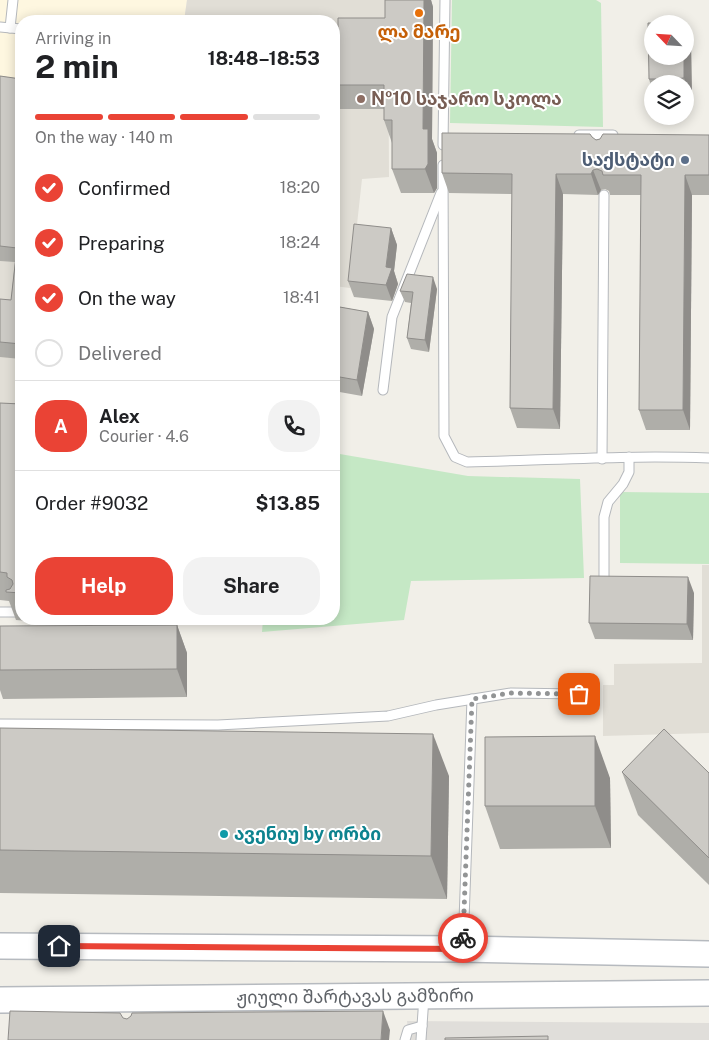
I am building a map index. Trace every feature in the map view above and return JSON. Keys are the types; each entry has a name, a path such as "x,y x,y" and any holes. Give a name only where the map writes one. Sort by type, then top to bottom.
{"main road":[{"path":"0,946 463,949 709,954"},
{"name":"ჟიული შარტავას გამზირი","path":"0,1000 133,1002 424,994 709,992"}],"lane":[{"path":"10,28 13,0"},
{"path":"445,0 448,136 443,188 444,436 449,448 455,457 467,462 648,456 709,458"},
{"path":"0,27 15,28"},
{"path":"566,135 604,140 623,135"},
{"path":"383,390 392,317 443,188"},
{"path":"602,459 604,195"},
{"path":"604,578 604,517 608,502 623,484 629,472 629,457"},
{"path":"0,612 15,612"},
{"path":"0,724 218,725 388,716 511,693 579,694"},
{"path":"463,949 472,699"},
{"path":"421,1040 424,994"},
{"path":"405,1040 408,1030 422,1026"}],"shaded area":[{"path":"0,0 187,0 185,15 15,15 15,193 0,192"},
{"name":"№10 საჯარო სკოლა","path":"187,0 388,0 389,177 362,179 350,288 340,287 340,15 185,15"},
{"path":"0,192 15,193 15,414 0,412"},
{"path":"702,565 709,565 709,733 603,736 603,685 614,685 614,664 702,663"},
{"path":"407,1021 709,1023 709,1040 409,1040"}],"green space":[{"path":"452,0 596,0 601,3 603,127 450,123"},
{"path":"340,454 468,476 580,479 584,578 411,581 404,620 262,632 263,625 340,625"},
{"path":"620,492 709,493 709,564 620,563"}],"building":[{"path":"385,0 424,0 423,129 428,129 428,164 425,169 392,169 392,120 384,120 384,85 340,85 340,18 385,18"},
{"path":"649,65 684,65 684,75 649,75"},
{"path":"0,76 15,78 15,248 0,246"},
{"path":"442,133 590,134 596,140 600,139 603,134 709,135 709,175 685,175 683,410 639,410 641,175 603,175 602,171 597,169 593,170 591,174 556,174 553,409 510,408 512,174 442,173"},
{"path":"354,224 391,228 386,267 392,268 386,285 348,281"},
{"path":"15,265 15,343 0,342 0,299 11,300"},
{"path":"407,274 433,277 425,340 407,338 413,292 400,291"},
{"path":"340,307 368,312 357,380 340,377"},
{"path":"0,403 15,404 15,593 6,592 13,584 12,580 7,577 7,573 0,572"},
{"path":"590,576 688,577 687,624 589,623"},
{"path":"177,625 177,669 0,670 0,626"},
{"name":"ავენიუ by ორბი","path":"0,728 433,734 431,856 0,850"},
{"path":"664,729 709,773 709,858 622,772"},
{"path":"595,736 595,806 485,806 485,737"},
{"path":"10,1011 120,1013 123,1018 127,1019 132,1013 383,1011 381,1040 8,1040"},
{"path":"548,1036 548,1040 445,1040 445,1038"}],"way so far":[{"path":"463,938 472,699 511,693 579,694"}],"place":[{"name":"ლა მარე","path":"419,13"},
{"name":"№10 საჯარო სკოლა","path":"361,99"},
{"name":"საქსტატი","path":"685,160"},
{"name":"ავენიუ by ორბი","path":"224,834"}],"route":[{"path":"59,946 463,949 463,938"}]}
